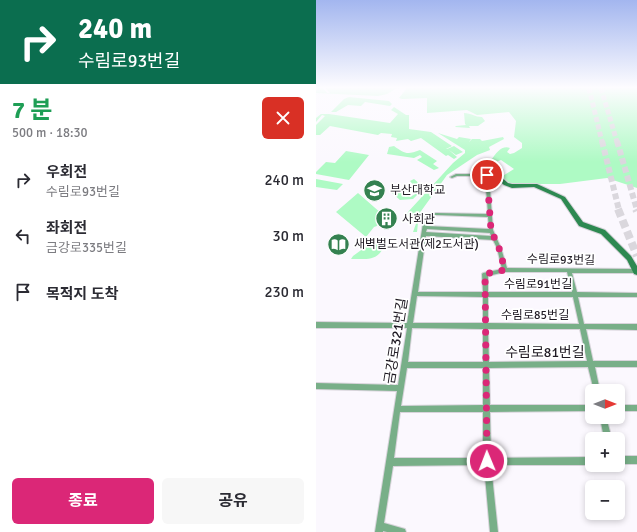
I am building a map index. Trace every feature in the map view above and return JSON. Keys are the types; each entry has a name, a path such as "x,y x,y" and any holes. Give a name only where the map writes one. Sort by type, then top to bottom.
{"main road":[{"path":"487,175 497,176 506,184 512,186 535,185 563,198 581,224 603,232 629,258 637,272"}],"street":[{"path":"452,177 456,174 487,175 489,216 492,231 505,270"},
{"path":"425,230 426,218 429,215 489,216"},
{"path":"425,230 492,231"},
{"path":"425,230 495,238"},
{"name":"금강로321번길","path":"380,529 425,230"},
{"name":"수림로93번길","path":"485,294 485,274 505,270 637,272"},
{"path":"569,270 595,384"},
{"name":"수림로91번길","path":"415,294 637,295"},
{"path":"485,294 487,461 494,532"},
{"name":"수림로85번길","path":"316,325 637,327"},
{"name":"수림로81번길","path":"404,365 637,364"},
{"path":"316,386 401,388"},
{"path":"398,409 585,408"},
{"path":"625,408 637,408"},
{"path":"390,462 585,460"},
{"path":"625,460 637,460"},
{"path":"380,529 402,532"}],"green space":[{"path":"396,113 409,115 409,129 431,132 452,146 446,149 454,146 463,152 456,155 449,150 457,157 454,159 448,155 446,156 421,138 411,141 408,139 396,141 397,138 391,137 392,134 381,133 378,135 330,126 320,135 316,135 316,125 325,116 322,115 316,122 316,118 321,114 390,123 398,114"},
{"path":"464,113 482,117 485,121 478,126 469,126 470,128 455,127 466,125"},
{"path":"473,113 500,113 477,115"},
{"path":"510,113 637,113 637,188 607,178 560,184 508,183 501,177 514,169 501,160 496,162 492,159 497,152 504,148 510,148 507,152 510,154 522,148 522,143 514,137 516,121"},
{"path":"438,133 457,139 459,137 471,139 469,142 472,139 480,139 482,141 503,137 504,139 489,147 490,150 477,155 447,175 419,214 417,232 413,232 417,221 415,217 406,216 408,212 453,163 465,153 465,150"},
{"path":"394,146 406,153 412,153 420,150 437,161 433,164 439,168 434,170 417,160 422,157 420,155 414,158 387,154 389,147"},
{"path":"346,151 369,155 349,180 316,174 316,172 326,162 335,163"},
{"path":"316,179 343,184 337,190 316,187"},
{"path":"414,179 422,186 426,186 413,199 400,200 392,193 396,188 406,197 408,195 410,197 419,192 410,181"},
{"path":"358,193 382,214 377,226 374,227 366,237 336,212"},
{"path":"375,240 387,241 381,252 374,258 351,259 353,256"}],"tunnel":[{"path":"595,113 602,142"},
{"path":"608,113 617,142"},
{"path":"602,141 619,210"},
{"path":"617,141 637,210"},
{"path":"618,209 637,256"}],"place":[{"name":"부산대학교","path":"375,190"},
{"name":"사회관","path":"386,219"},
{"name":"새벽벌도서관(제2도서관)","path":"338,244"}],"route":[{"path":"487,175 491,230 499,248 505,270 485,274 487,461"}]}
